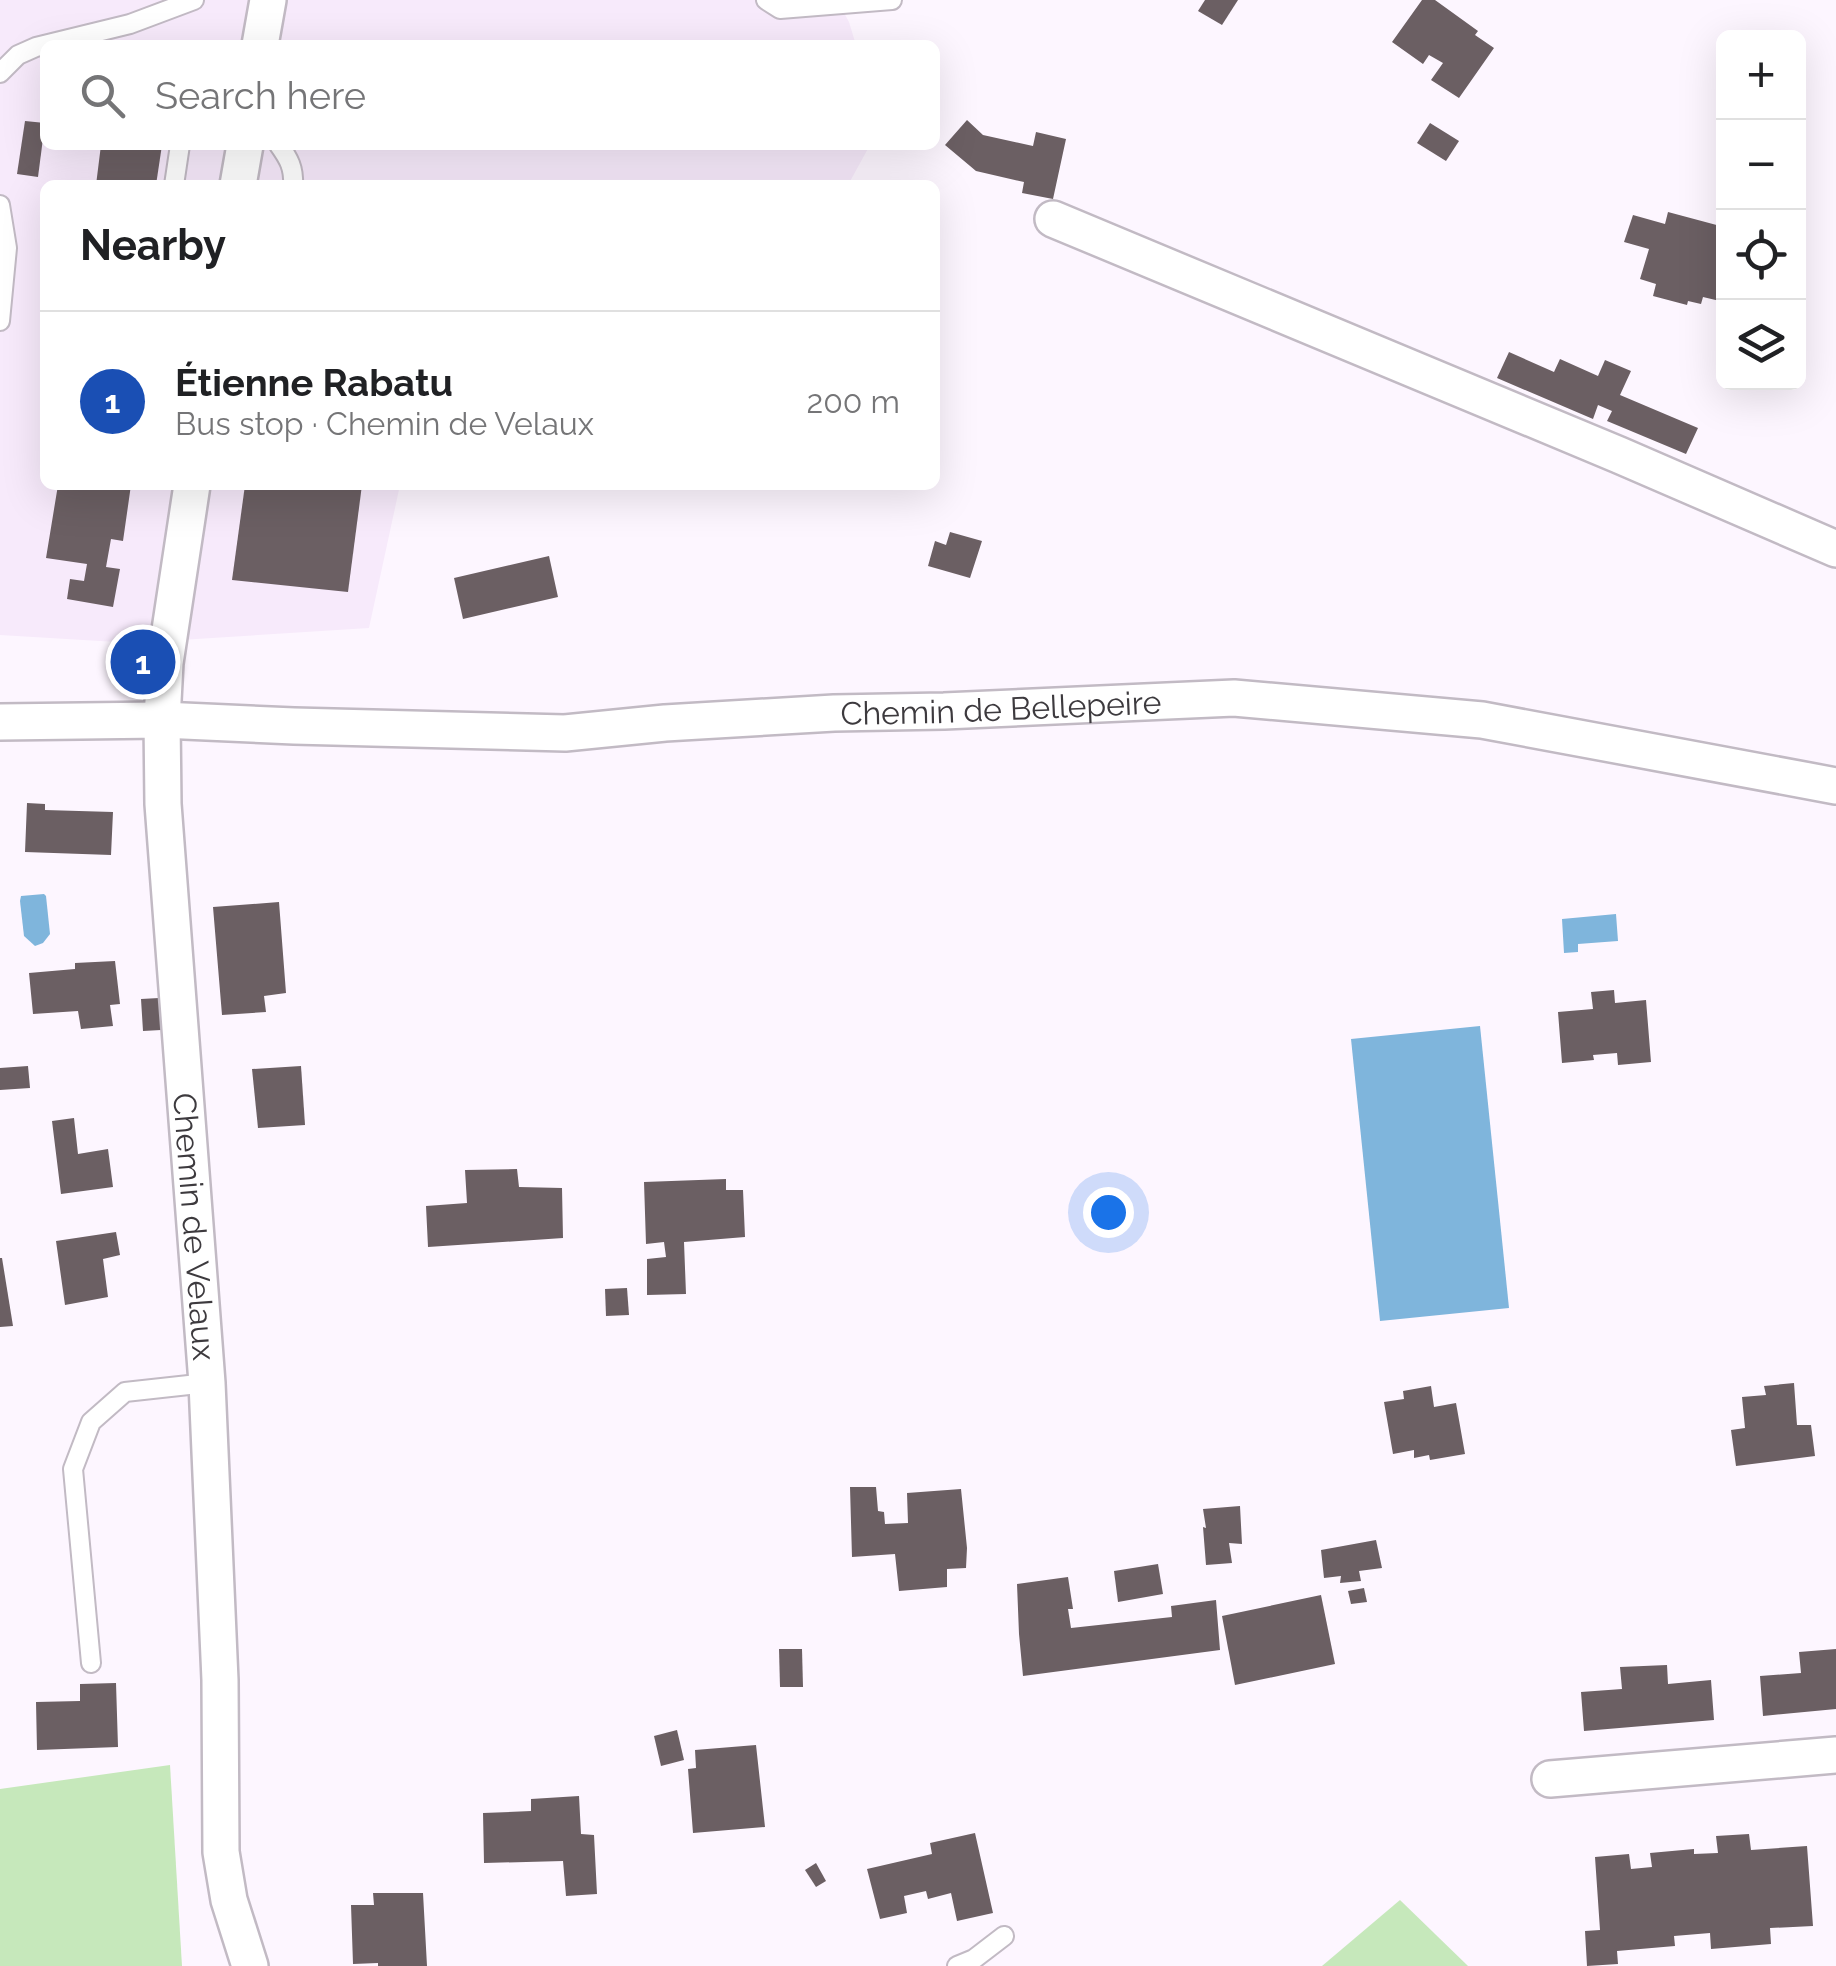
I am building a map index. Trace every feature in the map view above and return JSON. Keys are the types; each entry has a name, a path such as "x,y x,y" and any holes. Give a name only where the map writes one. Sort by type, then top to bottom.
{"street":[{"path":"254,40 268,0"},
{"path":"239,180 244,150"},
{"path":"1053,219 1836,549"},
{"name":"Chemin de Velaux","path":"191,490 164,662 163,804 207,1384 220,1680 222,1852 229,1900 250,1966"},
{"name":"Chemin de Bellepeire","path":"0,722 162,720 565,733 834,713 1234,698 1482,720 1836,786"},
{"path":"1550,1779 1836,1754"}],"lane":[{"path":"65,40 130,24 194,0"},
{"path":"766,0 780,9 892,0"},
{"path":"0,73 18,55 40,46"},
{"path":"175,180 179,150"},
{"path":"282,150 290,161 294,180"},
{"path":"0,205 7,248 0,322"},
{"path":"91,1663 73,1469 91,1422 125,1392 207,1384"},
{"path":"957,1966 974,1959 1004,1936"}],"shaded area":[{"path":"0,0 837,0 854,40 40,40 40,150 867,150 851,180 40,180 40,490 399,490 369,628 133,643 0,635"}],"green space":[{"path":"170,1765 182,1966 0,1966 0,1789"},
{"path":"1400,1900 1468,1966 1322,1966"}],"water":[{"path":"44,894 50,934 35,946 24,936 20,901 21,896"},
{"path":"1616,914 1618,941 1578,944 1578,952 1564,953 1562,919"},
{"path":"1480,1026 1509,1308 1380,1321 1351,1039"}],"building":[{"path":"1205,0 1238,0 1222,25 1198,11"},
{"path":"1422,0 1435,0 1478,31 1475,35 1494,48 1459,98 1431,80 1443,63 1429,55 1423,64 1392,42"},
{"path":"967,120 983,135 1033,146 1036,132 1066,139 1053,199 1022,193 1024,182 976,171 945,145"},
{"path":"25,121 40,122 38,177 17,174"},
{"path":"1430,123 1459,141 1446,161 1417,143"},
{"path":"100,150 161,150 157,180 97,180"},
{"path":"1668,212 1716,225 1716,300 1703,297 1701,304 1688,301 1687,305 1653,296 1656,284 1640,279 1649,249 1624,242 1633,215 1665,224"},
{"path":"1509,352 1554,372 1560,359 1598,376 1605,360 1631,371 1620,395 1698,428 1686,454 1607,421 1612,411 1598,405 1593,419 1497,378"},
{"path":"57,490 130,490 123,541 111,539 106,567 120,569 113,607 67,599 70,579 84,581 87,564 46,558"},
{"path":"244,490 361,490 348,592 232,580"},
{"path":"950,532 982,541 970,578 928,566 935,541 946,545"},
{"path":"549,556 558,597 463,619 454,578"},
{"path":"27,803 45,804 45,810 113,812 111,855 25,852"},
{"path":"279,902 286,993 264,996 266,1012 222,1015 213,907"},
{"path":"115,961 120,1004 110,1005 113,1026 81,1029 78,1011 33,1014 29,973 75,969 75,963"},
{"path":"1614,990 1615,1003 1646,1000 1651,1062 1618,1065 1617,1053 1562,1063 1558,1012 1593,1009 1591,992"},
{"path":"159,998 161,1030 143,1031 141,999"},
{"path":"28,1066 30,1088 0,1090 0,1068"},
{"path":"301,1066 305,1125 258,1128 252,1069"},
{"path":"74,1118 78,1154 108,1149 113,1187 61,1194 52,1121"},
{"path":"517,1169 519,1187 562,1188 563,1238 428,1247 426,1206 467,1203 465,1170"},
{"path":"726,1179 726,1190 743,1190 745,1237 684,1242 686,1294 647,1295 647,1259 666,1257 664,1242 646,1244 644,1182"},
{"path":"116,1232 120,1255 103,1259 108,1297 65,1305 56,1241"},
{"path":"2,1258 13,1326 0,1327"},
{"path":"627,1288 629,1315 606,1316 605,1289"},
{"path":"1794,1383 1797,1425 1811,1425 1815,1456 1736,1466 1731,1430 1745,1428 1742,1397 1766,1395 1764,1386"},
{"path":"1431,1386 1434,1407 1456,1403 1465,1454 1430,1460 1429,1455 1414,1458 1414,1450 1393,1454 1384,1402 1404,1399 1403,1391"},
{"path":"850,1487 876,1487 878,1511 884,1512 885,1524 908,1523 907,1493 961,1489 966,1568 947,1569 947,1587 899,1591 895,1554 852,1557"},
{"path":"1240,1506 1242,1544 1229,1543 1232,1563 1206,1565 1203,1509"},
{"path":"1376,1540 1382,1568 1359,1571 1361,1581 1340,1583 1341,1576 1324,1578 1321,1550"},
{"path":"1158,1564 1163,1594 1118,1602 1114,1571"},
{"path":"1068,1577 1073,1609 1068,1609 1071,1628 1172,1617 1171,1606 1216,1600 1220,1650 1023,1676 1017,1584"},
{"path":"1364,1588 1367,1602 1351,1604 1348,1591"},
{"path":"1321,1595 1335,1664 1235,1685 1222,1616"},
{"path":"779,1649 802,1649 803,1687 780,1687"},
{"path":"1836,1649 1836,1709 1763,1716 1760,1676 1801,1673 1799,1652"},
{"path":"1667,1665 1668,1684 1711,1680 1714,1720 1584,1731 1581,1692 1622,1689 1620,1667"},
{"path":"116,1683 118,1747 37,1750 36,1702 80,1701 80,1684"},
{"path":"677,1730 684,1760 661,1766 654,1736"},
{"path":"756,1745 765,1827 693,1833 688,1769 696,1768 695,1750"},
{"path":"579,1796 581,1834 594,1835 597,1894 566,1896 563,1861 484,1863 483,1813 531,1811 531,1799"},
{"path":"975,1833 993,1913 957,1921 951,1893 928,1899 926,1891 904,1896 907,1913 880,1919 867,1869 932,1854 930,1843"},
{"path":"1749,1834 1751,1850 1807,1846 1813,1926 1770,1928 1771,1944 1711,1949 1710,1933 1674,1936 1675,1946 1617,1951 1618,1964 1587,1966 1585,1931 1600,1930 1595,1857 1629,1854 1631,1869 1652,1867 1650,1853 1694,1849 1694,1854 1718,1853 1716,1836"},
{"path":"816,1863 826,1881 816,1887 805,1870"},
{"path":"373,1893 423,1893 427,1966 353,1964 351,1905 374,1905"}],"place":[{"name":"Étienne Rabatu","path":"143,662"}]}
